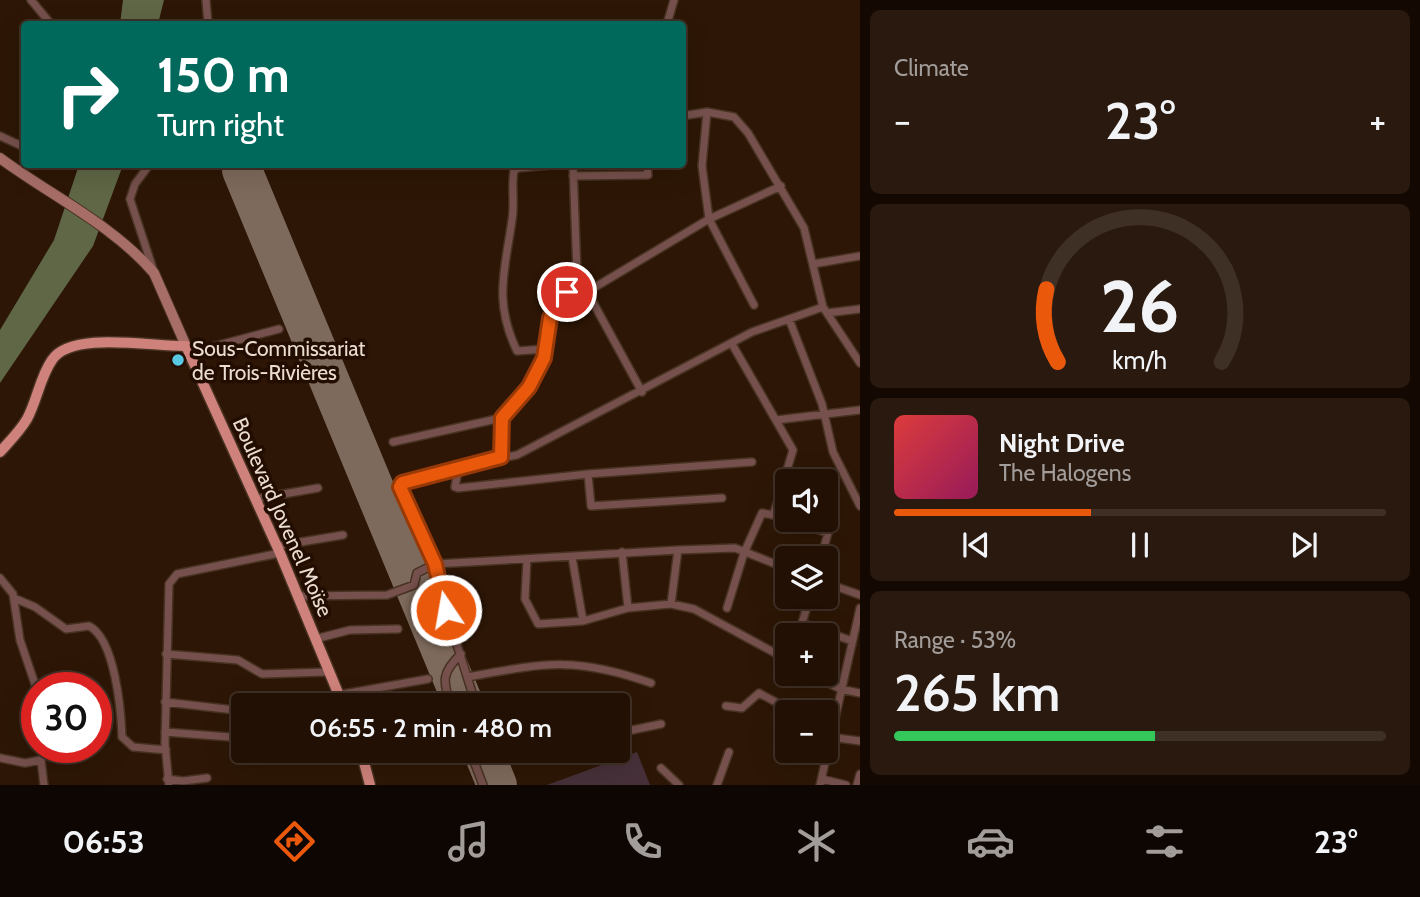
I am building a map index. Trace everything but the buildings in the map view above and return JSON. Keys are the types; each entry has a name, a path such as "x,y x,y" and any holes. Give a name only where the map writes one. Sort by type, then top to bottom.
{"main road":[{"path":"0,158 116,238 154,273 188,349 102,343 71,346 59,352 51,360 27,420 0,453"},
{"name":"Boulevard Jovenel Moïse","path":"188,349 279,550 337,693"},
{"path":"364,763 370,785"}],"street":[{"path":"31,0 48,21"},
{"path":"206,0 208,21"},
{"path":"668,21 674,0"},
{"path":"707,112 702,166 709,219 754,305"},
{"path":"686,115 707,112 734,117 748,134 804,228 825,310 860,363"},
{"path":"0,136 21,146"},
{"path":"147,168 135,184 130,199 154,273"},
{"path":"518,168 514,171 513,217 501,281 502,309 517,351 545,349"},
{"path":"573,168 576,273 642,392"},
{"path":"573,176 648,175 647,168"},
{"path":"587,292 709,219 781,186"},
{"path":"813,264 860,256"},
{"path":"393,442 502,418 529,387 545,349 550,318 576,273"},
{"path":"473,693 446,610 435,564 400,487 402,483 460,466 517,455 642,392 752,332 825,310 860,309"},
{"path":"789,319 824,412 834,452 860,506"},
{"path":"188,349 279,329"},
{"path":"727,608 744,553 762,513 774,513 793,450 732,344"},
{"path":"775,420 824,412 860,410"},
{"path":"501,457 502,418"},
{"path":"460,466 458,488 587,474 752,462"},
{"path":"587,474 591,506 722,498"},
{"path":"255,499 318,488"},
{"path":"207,778 168,782 165,732 167,591 172,578 182,573 343,535"},
{"path":"298,596 387,595 414,584 417,573 435,564 735,548 775,564"},
{"path":"671,604 678,550"},
{"path":"622,552 628,608"},
{"path":"572,556 583,621"},
{"path":"527,559 525,599 538,624 583,621 628,608 671,604 694,609 775,653"},
{"path":"0,578 14,598 20,640 31,672"},
{"path":"838,588 860,596"},
{"path":"14,598 35,607 66,629 89,626 97,632 108,654 119,697 122,737 133,747 166,750"},
{"path":"836,700 858,626 860,608"},
{"path":"806,609 802,623 852,642"},
{"path":"315,639 350,630 398,629"},
{"path":"166,654 238,660 262,674 328,672"},
{"path":"447,693 443,678 448,666 461,654"},
{"path":"468,677 564,662 609,668 651,682"},
{"path":"369,693 428,679"},
{"path":"834,686 860,693"},
{"path":"726,706 742,708 759,693 775,702"},
{"path":"165,702 231,710"},
{"path":"630,730 661,724"},
{"path":"165,732 231,737"},
{"path":"838,735 860,741"},
{"path":"717,785 729,752"},
{"path":"0,758 21,762"},
{"path":"41,763 44,785"},
{"path":"475,763 484,785"},
{"path":"824,763 821,782 846,785"},
{"path":"661,768 679,785"},
{"path":"857,785 860,775"}],"shaded area":[{"path":"123,0 164,0 159,21 120,21"},
{"path":"78,168 122,168 93,246 0,383 0,330 54,240"},
{"path":"637,752 650,785 547,785 607,763 630,763 630,755"}],"runway":[{"path":"242,170 459,693"},
{"path":"488,763 497,785"}],"place":[{"name":"Sous-Commissariat de Trois-Rivières","path":"178,360"}],"route":[{"path":"446,610 435,564 400,487 402,483 501,457 502,418 529,387 544,358 550,318 567,292"}]}
